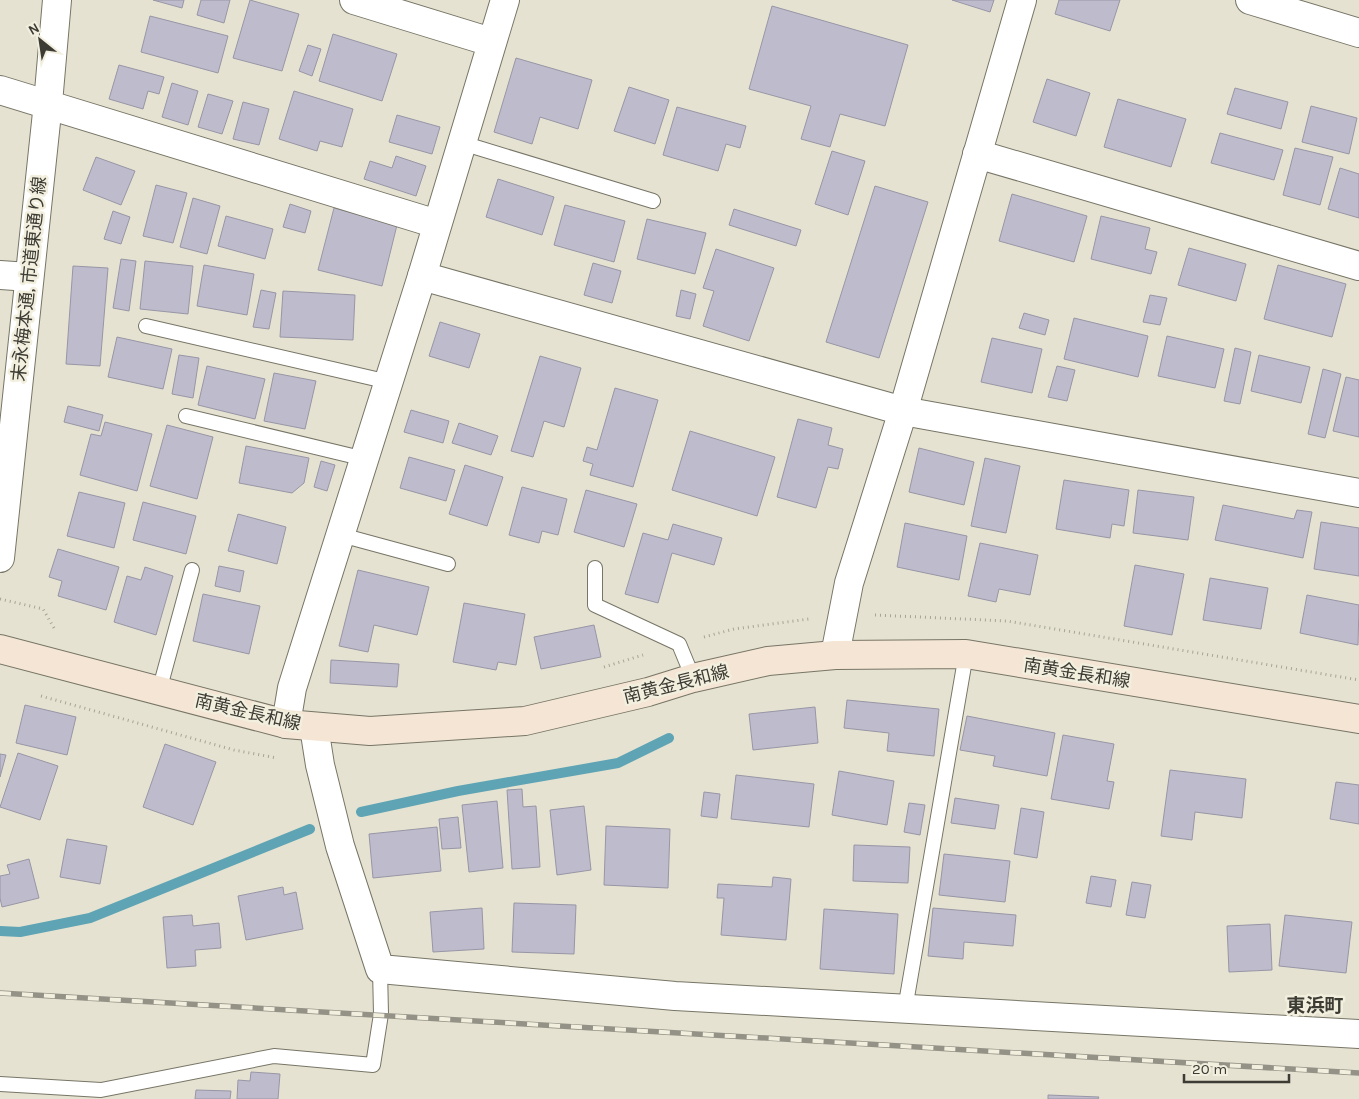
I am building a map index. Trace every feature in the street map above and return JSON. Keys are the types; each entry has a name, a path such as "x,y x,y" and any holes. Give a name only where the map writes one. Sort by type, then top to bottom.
{"main road":[{"name":"南黄金長和線","path":"0,648 286,724 370,731 525,721 648,692 693,678 768,662 835,655 966,654 1359,719"}],"street":[{"name":"末永梅本通, 市道東通り線","path":"0,558 48,104 57,0"},
{"path":"354,0 492,42"},
{"path":"286,724 292,688 422,276 505,0"},
{"path":"835,655 849,584 903,411 1022,0"},
{"path":"1250,0 1359,33"},
{"path":"0,90 437,224"},
{"path":"977,154 1359,266"},
{"path":"0,275 29,277"},
{"path":"422,276 903,411 1359,493"},
{"path":"314,727 320,766 340,846 380,969 675,996 1359,1034"}],"lane":[{"path":"462,143 653,201"},
{"path":"146,326 389,382"},
{"path":"186,416 365,459"},
{"path":"340,535 448,564"},
{"path":"595,568 594,605 679,644 693,678"},
{"path":"159,691 192,570"},
{"path":"904,1009 966,654"},
{"path":"0,1084 101,1090 274,1056 373,1065 381,1014 380,969"}],"path":[{"path":"0,599 43,609 54,628"},
{"path":"36,694 234,750 320,766"}],"building":[{"path":"153,0 184,0 182,8"},
{"path":"201,0 230,0 224,23 197,15"},
{"path":"250,0 299,14 282,71 233,58"},
{"path":"952,0 994,0 990,12"},
{"path":"1059,0 1120,0 1110,31 1055,14"},
{"path":"772,6 908,45 885,126 840,114 830,147 801,139 811,106 749,89"},
{"path":"150,16 228,36 218,73 141,52"},
{"path":"333,34 397,54 382,101 319,81"},
{"path":"308,45 321,49 312,76 299,71"},
{"path":"516,58 592,80 578,129 540,117 532,144 494,132"},
{"path":"119,65 164,77 159,94 148,91 143,109 109,99"},
{"path":"1047,79 1090,93 1076,136 1033,122"},
{"path":"172,83 198,91 188,125 162,117"},
{"path":"629,87 669,100 655,144 614,131"},
{"path":"1235,88 1288,102 1281,129 1227,114"},
{"path":"294,91 353,109 342,147 320,141 317,151 279,139"},
{"path":"208,94 233,101 222,134 198,127"},
{"path":"1118,99 1186,119 1171,167 1104,147"},
{"path":"243,102 269,109 259,145 233,139"},
{"path":"1311,106 1357,118 1349,154 1302,142"},
{"path":"677,107 746,126 740,148 726,144 718,171 663,155"},
{"path":"397,115 440,127 432,154 389,142"},
{"path":"1220,133 1283,150 1274,180 1211,163"},
{"path":"1295,148 1333,157 1320,205 1283,195"},
{"path":"832,151 865,161 848,215 815,204"},
{"path":"396,156 426,166 416,196 364,179 370,161 392,168"},
{"path":"96,157 135,171 121,205 83,190"},
{"path":"1340,168 1359,174 1359,218 1328,209"},
{"path":"498,179 554,197 542,235 486,217"},
{"path":"156,185 187,193 173,243 143,236"},
{"path":"875,186 928,202 879,358 826,342"},
{"path":"1012,194 1087,216 1074,262 999,241"},
{"path":"193,198 220,206 207,254 180,247"},
{"path":"290,204 311,211 305,233 283,227"},
{"path":"565,205 625,221 614,262 554,245"},
{"path":"334,208 397,225 382,286 318,270"},
{"path":"734,209 801,230 796,246 729,225"},
{"path":"113,211 130,217 121,244 104,239"},
{"path":"226,216 273,229 265,259 218,246"},
{"path":"1101,216 1150,228 1145,249 1157,252 1151,274 1091,259"},
{"path":"647,219 706,233 695,274 637,259"},
{"path":"1189,248 1246,264 1236,301 1178,285"},
{"path":"716,249 774,268 749,341 703,326 714,291 703,288"},
{"path":"121,259 136,261 129,311 113,308"},
{"path":"145,261 193,266 188,314 140,309"},
{"path":"593,263 621,271 612,303 584,295"},
{"path":"204,265 254,274 247,315 197,306"},
{"path":"1278,265 1346,284 1332,337 1264,319"},
{"path":"73,266 108,268 100,366 66,364"},
{"path":"261,290 276,293 269,329 253,327"},
{"path":"681,290 696,294 690,319 676,316"},
{"path":"283,291 355,295 353,340 280,337"},
{"path":"1150,295 1167,298 1160,325 1143,322"},
{"path":"1024,313 1049,320 1045,335 1019,328"},
{"path":"1074,318 1148,336 1138,377 1064,359"},
{"path":"440,322 480,334 469,368 429,356"},
{"path":"1167,336 1224,349 1215,388 1158,376"},
{"path":"117,337 172,349 163,389 108,377"},
{"path":"992,338 1042,349 1032,393 981,382"},
{"path":"1235,348 1251,352 1240,404 1224,401"},
{"path":"179,355 199,358 193,398 172,394"},
{"path":"1259,355 1310,367 1301,403 1251,391"},
{"path":"540,356 581,368 564,427 544,421 533,457 511,451"},
{"path":"207,366 265,379 255,419 198,405"},
{"path":"1057,366 1075,370 1067,401 1048,397"},
{"path":"1323,369 1341,374 1325,438 1308,434"},
{"path":"274,373 316,381 305,429 264,421"},
{"path":"1346,377 1359,380 1359,437 1333,431"},
{"path":"615,388 658,400 633,487 590,475 593,464 583,461 587,447 597,450"},
{"path":"68,406 103,415 99,431 64,422"},
{"path":"411,410 449,421 443,443 404,432"},
{"path":"798,419 832,428 828,445 843,449 838,469 828,467 816,508 777,497"},
{"path":"105,422 152,434 137,491 80,475 91,434 101,436"},
{"path":"459,423 498,436 491,455 452,443"},
{"path":"167,425 213,437 197,499 150,486"},
{"path":"690,431 775,457 757,516 672,490"},
{"path":"246,446 309,458 304,483 292,493 239,483"},
{"path":"919,448 974,462 964,505 909,492"},
{"path":"409,457 455,470 446,501 400,488"},
{"path":"985,458 1020,466 1006,533 971,526"},
{"path":"321,461 335,465 327,491 314,487"},
{"path":"465,465 503,477 487,526 449,514"},
{"path":"1064,480 1129,490 1124,526 1112,524 1110,538 1056,529"},
{"path":"522,487 567,499 558,535 542,531 539,543 509,535"},
{"path":"586,490 637,504 624,547 574,532"},
{"path":"1138,490 1194,497 1188,540 1133,533"},
{"path":"79,492 125,503 114,548 67,536"},
{"path":"143,502 196,516 186,554 133,540"},
{"path":"1223,505 1294,519 1297,510 1312,512 1303,558 1215,540"},
{"path":"238,514 286,527 277,564 228,551"},
{"path":"1321,522 1359,528 1359,576 1314,569"},
{"path":"905,523 967,536 959,580 897,567"},
{"path":"673,524 722,538 714,565 672,553 658,603 625,594 643,533 668,540"},
{"path":"980,543 1038,555 1030,595 999,589 996,602 968,596"},
{"path":"58,549 119,567 106,610 58,596 62,581 49,577"},
{"path":"1135,565 1184,574 1172,635 1124,626"},
{"path":"219,566 244,571 240,592 215,586"},
{"path":"145,567 173,576 156,635 114,622 127,576 141,580"},
{"path":"358,570 429,587 417,635 374,625 368,652 339,646"},
{"path":"1210,578 1268,588 1261,629 1203,620"},
{"path":"203,594 260,606 249,654 193,641"},
{"path":"1307,595 1359,605 1358,645 1300,633"},
{"path":"464,603 525,614 516,665 498,662 496,670 453,662"},
{"path":"594,625 601,657 541,669 534,637"},
{"path":"331,660 399,664 397,687 330,683"},
{"path":"847,700 939,709 934,756 887,751 889,733 844,728"},
{"path":"25,705 76,717 67,755 16,743"},
{"path":"815,707 818,743 753,750 749,714"},
{"path":"967,716 1055,733 1047,776 993,766 995,756 960,750"},
{"path":"1063,735 1114,744 1107,781 1114,782 1109,809 1051,799"},
{"path":"165,744 216,762 193,825 143,807"},
{"path":"18,753 58,766 40,820 0,807"},
{"path":"0,754 6,755 0,777"},
{"path":"1170,770 1246,779 1242,818 1195,812 1192,840 1161,836"},
{"path":"839,771 894,781 887,825 832,815"},
{"path":"736,775 814,784 809,827 731,819"},
{"path":"1336,782 1359,785 1359,824 1330,819"},
{"path":"522,789 523,807 536,806 540,867 512,869 507,790"},
{"path":"704,792 720,794 717,818 701,816"},
{"path":"955,798 999,805 995,829 951,823"},
{"path":"497,801 503,868 469,872 462,805"},
{"path":"909,803 925,805 920,835 904,832"},
{"path":"584,806 591,870 557,875 550,810"},
{"path":"1021,808 1044,812 1037,858 1014,854"},
{"path":"458,817 461,848 442,849 439,819"},
{"path":"606,826 670,829 668,888 604,885"},
{"path":"437,827 441,871 373,878 369,834"},
{"path":"67,839 107,846 100,884 60,877"},
{"path":"854,845 910,847 908,883 853,881"},
{"path":"944,854 1010,861 1005,902 939,895"},
{"path":"29,859 39,898 2,907 0,876 10,874 7,865"},
{"path":"1091,876 1116,880 1111,907 1086,903"},
{"path":"773,877 791,879 786,940 721,935 724,898 717,898 718,884 772,887"},
{"path":"1132,882 1151,885 1145,918 1126,915"},
{"path":"283,887 284,895 296,892 303,929 246,940 238,896"},
{"path":"514,903 576,905 574,954 512,952"},
{"path":"482,908 484,949 433,952 430,912"},
{"path":"933,908 1016,915 1013,946 964,942 963,959 928,956"},
{"path":"824,909 898,914 894,974 820,969"},
{"path":"192,915 193,926 219,923 221,948 195,950 196,966 167,968 163,917"},
{"path":"1285,915 1352,922 1346,973 1279,966"},
{"path":"1270,924 1272,970 1229,972 1227,926"},
{"path":"251,1072 280,1074 278,1099 237,1099 238,1080 250,1081"},
{"path":"196,1090 231,1091 230,1099 195,1099"},
{"path":"1048,1095 1099,1097 1098,1099 1048,1099"}],"waterway":[{"path":"361,812 458,791 618,763 669,738"},
{"path":"0,931 20,932 90,918 310,829"}],"railway":[{"path":"0,993 1359,1073"}],"district":[{"name":"東浜町","path":"1315,1005"}]}
